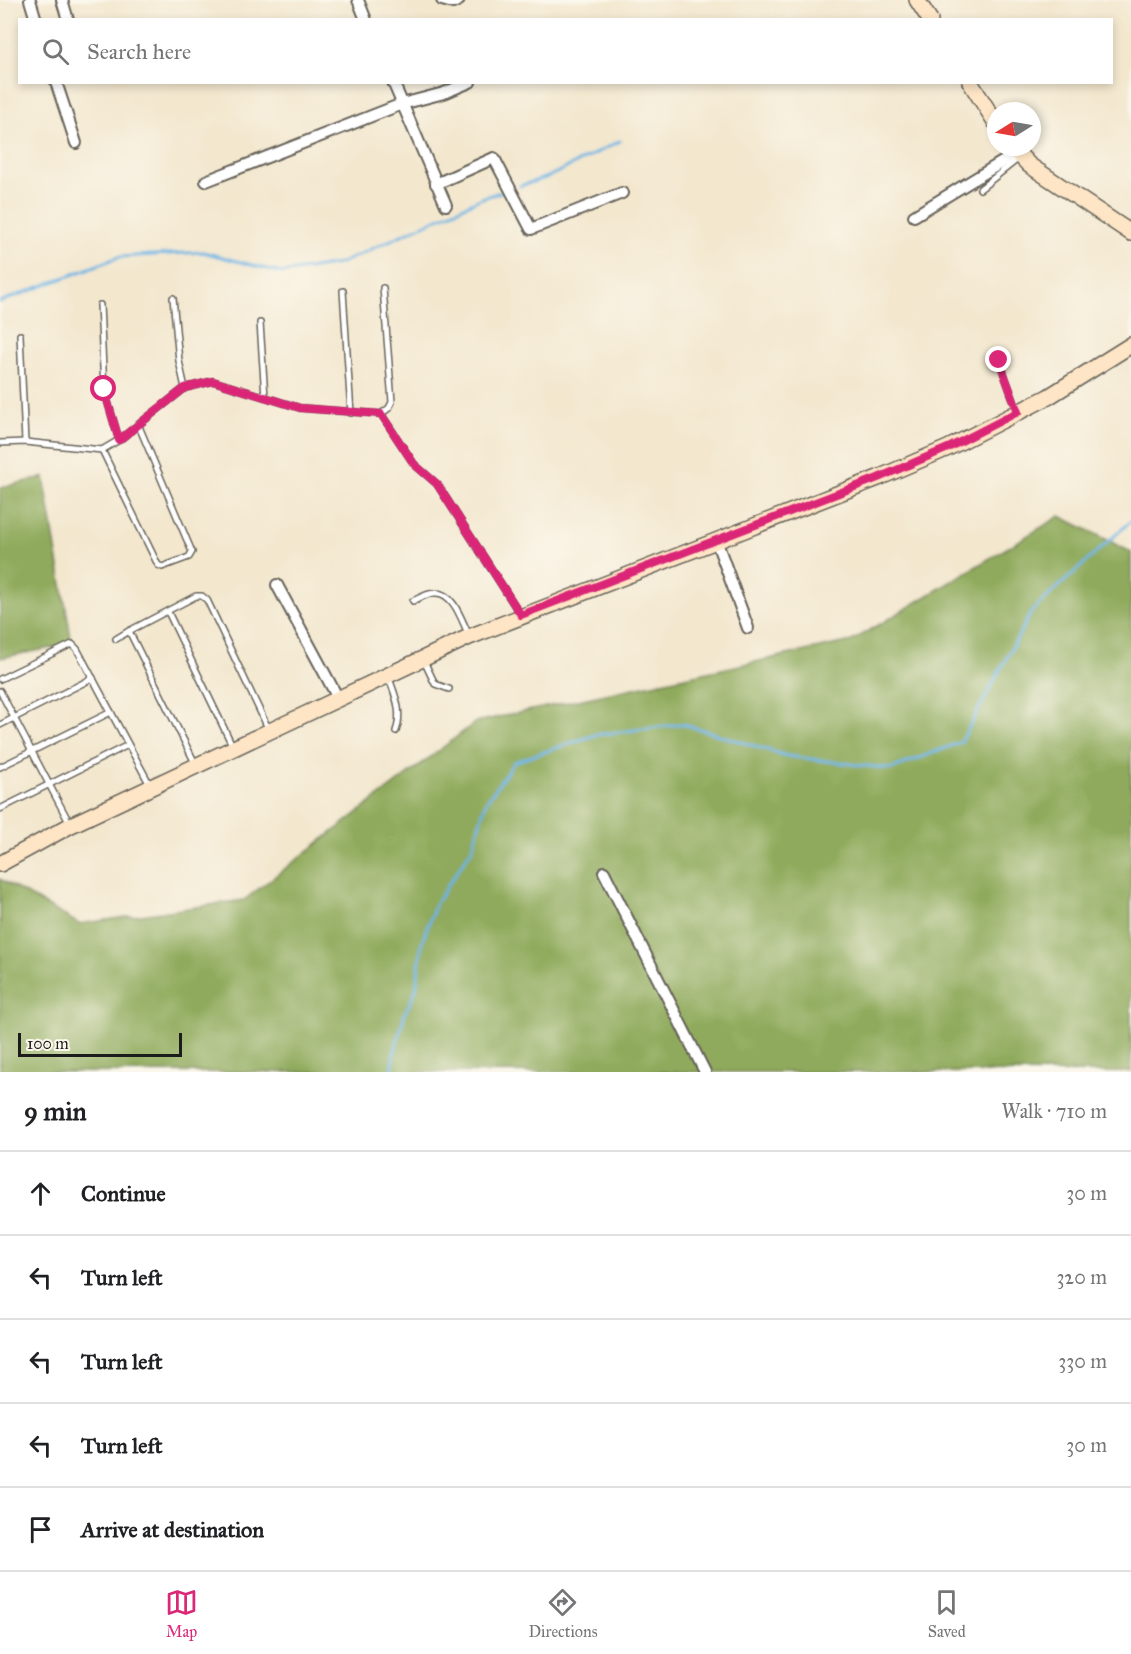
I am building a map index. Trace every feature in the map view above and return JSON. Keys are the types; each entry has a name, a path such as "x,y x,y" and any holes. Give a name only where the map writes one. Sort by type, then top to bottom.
{"street":[{"path":"30,0 35,18"},
{"path":"62,0 67,18"},
{"path":"358,0 365,18"},
{"path":"442,0 453,3 459,0"},
{"path":"917,0 929,18"},
{"path":"57,84 76,143"},
{"path":"394,84 446,205"},
{"path":"206,181 402,104 444,93 465,84"},
{"path":"971,84 987,109"},
{"path":"914,216 1010,156"},
{"path":"1020,156 1029,165 1131,233"},
{"path":"436,184 494,158 531,229 622,193"},
{"path":"0,864 71,825 469,637 878,478 948,448 1048,397 1131,345"},
{"path":"716,540 747,628"},
{"path":"277,585 339,700"},
{"path":"604,872 705,1072"}],"lane":[{"path":"980,189 1012,156"},
{"path":"0,443 25,442 102,450 119,440 185,388 213,381 300,408 381,414 389,408 392,402 383,288"},
{"path":"343,291 351,413"},
{"path":"172,298 179,361 185,388"},
{"path":"100,305 104,389 119,440"},
{"path":"260,323 265,397"},
{"path":"20,335 25,442"},
{"path":"999,360 1018,412"},
{"path":"381,414 414,464 437,484 521,615"},
{"path":"102,450 158,565 162,567 189,557 192,552 138,424"},
{"path":"413,601 434,592 443,594 451,600 469,637"},
{"path":"116,639 196,596 202,596 207,600 270,731"},
{"path":"168,612 234,748"},
{"path":"129,631 197,767"},
{"path":"0,679 72,644 77,649 152,788"},
{"path":"423,659 435,684 449,689"},
{"path":"388,676 400,714 396,731"},
{"path":"0,725 93,678"},
{"path":"0,691 71,825"},
{"path":"0,767 111,712"},
{"path":"0,809 128,745"}],"green space":[{"path":"44,477 72,644 0,658 0,488"},
{"path":"1060,516 1131,552 1131,1072 0,1072 0,879 79,924 244,900 476,722 852,641"}],"waterway":[{"path":"520,186 548,177 620,141"},
{"path":"0,302 119,257 203,252 282,273 339,264 482,198 501,192"},
{"path":"392,1072 393,1057 405,1013 416,989 422,942 436,903 472,849 486,802 514,762 595,735 683,724 787,756 891,769 961,742 1032,611 1131,521"}],"route":[{"path":"104,389 119,440 185,388 213,381 300,408 381,414 414,464 437,484 521,615 878,478 948,448 1018,412 999,360"}]}
